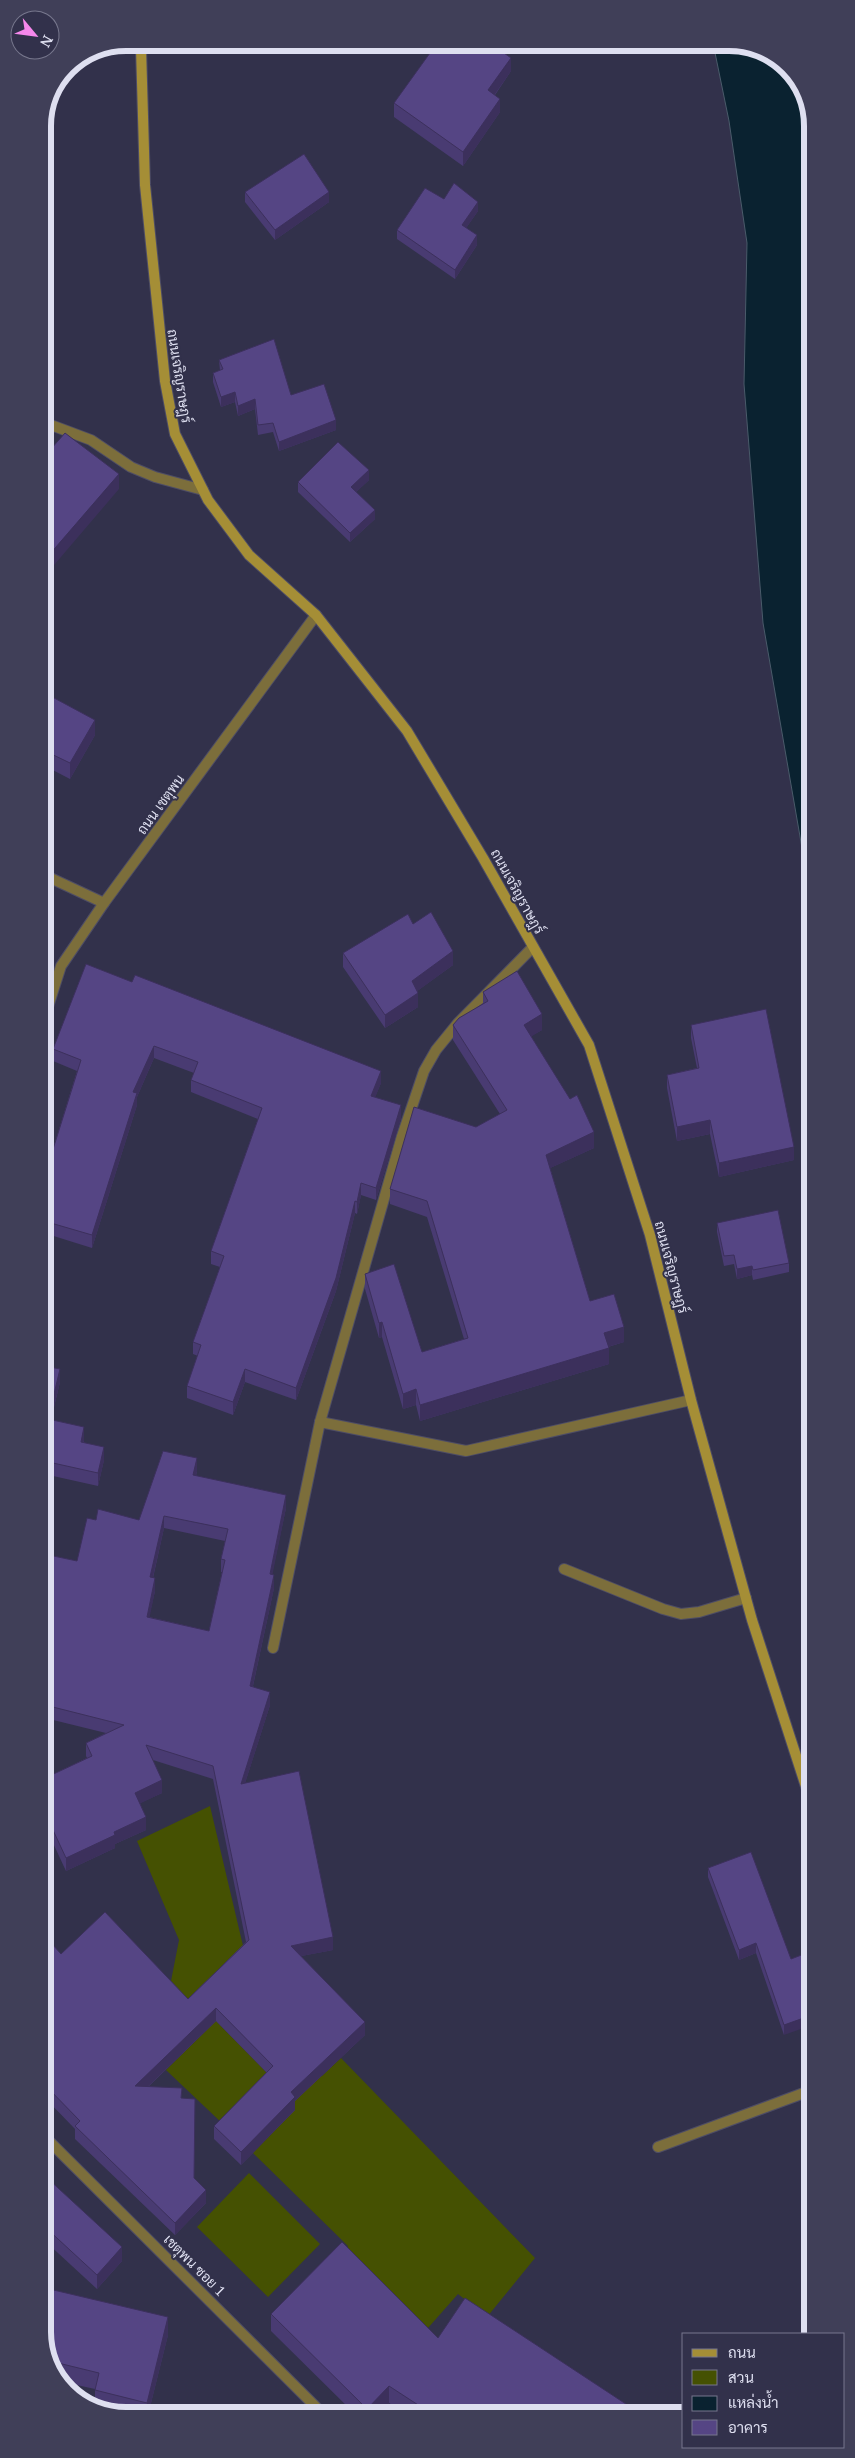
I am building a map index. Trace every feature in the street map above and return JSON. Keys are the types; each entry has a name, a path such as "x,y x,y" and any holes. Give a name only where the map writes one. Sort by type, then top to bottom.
{"main road":[{"name":"ถนนเจริญราษฎร์","path":"141,51 144,184 165,380 175,434 203,490 250,555 316,615 407,731 483,858 589,1045 650,1235 691,1400 746,1598 804,1780"}],"street":[{"path":"51,425 91,440 131,467 155,477 203,490"},
{"name":"ถนน เชตุพน","path":"51,997 61,966 104,903 316,615"},
{"path":"51,878 104,903"},
{"path":"273,1648 320,1422 402,1136 424,1071 436,1050 458,1023 533,947"},
{"path":"320,1422 466,1451 691,1400"},
{"path":"564,1569 663,1609 681,1614 699,1612 746,1598"},
{"path":"658,2147 804,2093"},
{"name":"เชตุพน ซอย 1","path":"51,2143 316,2407"}],"green space":[{"path":"210,1806 244,1950 188,2002 171,1981 179,1940 137,1841"},
{"path":"216,2021 271,2077 322,2076 341,2058 535,2258 487,2317 458,2294 420,2337 342,2260 348,2246 253,2153 295,2109 224,2125 166,2070"},
{"path":"249,2173 320,2244 268,2297 197,2227"}],"water":[{"path":"715,51 733,51 748,54 766,61 774,67 785,77 798,98 804,126 804,860 763,623 744,384 747,243 729,121"}],"building":[{"path":"431,51 501,51 511,58 488,90 500,99 463,152 394,103"},
{"path":"304,154 329,192 275,230 245,192"},
{"path":"454,183 478,202 462,225 477,235 455,270 397,230 425,188 444,199"},
{"path":"274,339 291,395 324,384 336,420 279,442 273,423 258,425 255,399 238,406 235,392 221,397 213,373 223,369 219,360"},
{"path":"65,433 119,474 51,553 51,449"},
{"path":"338,442 369,470 351,487 375,510 350,533 298,482"},
{"path":"51,696 95,720 70,763 51,754"},
{"path":"431,912 453,951 412,981 418,993 385,1015 343,953 408,914 413,924"},
{"path":"86,964 132,982 135,975 381,1071 371,1096 401,1105 376,1188 361,1183 336,1278 296,1388 245,1369 233,1402 187,1386 201,1345 193,1342 224,1256 211,1251 262,1108 191,1080 198,1062 154,1046 133,1092 137,1093 92,1235 51,1223 51,1156 81,1060 53,1049"},
{"path":"517,971 542,1014 524,1025 570,1099 577,1095 594,1132 546,1155 590,1301 614,1294 624,1327 604,1333 609,1348 420,1405 416,1389 403,1394 382,1322 379,1323 365,1274 394,1264 422,1352 468,1338 427,1201 390,1189 414,1107 476,1127 507,1110 453,1025 459,1018 488,1001 483,992"},
{"path":"766,1009 794,1147 719,1163 710,1120 677,1127 667,1075 699,1068 691,1025"},
{"path":"778,1210 789,1263 753,1270 752,1266 737,1269 734,1255 724,1256 717,1223"},
{"path":"51,1367 60,1369 51,1406"},
{"path":"51,1420 84,1427 81,1442 104,1447 98,1473 51,1463"},
{"path":"163,1451 197,1458 193,1475 286,1495 270,1574 274,1575 250,1686 270,1692 241,1784 299,1771 333,1937 291,1946 365,2022 291,2092 295,2097 241,2152 214,2126 273,2066 216,2008 135,2086 182,2088 181,2098 195,2099 194,2178 206,2190 175,2223 75,2126 80,2121 51,2091 52,1944 61,1954 105,1912 188,1999 249,1940 213,1766 146,1745 162,1780 135,1793 146,1817 114,1832 115,1835 66,1858 51,1826 51,1775 92,1756 86,1743 124,1725 51,1707 51,1555 77,1561 87,1518 96,1520 98,1509 139,1520","holes":["164,1516 228,1529 221,1559 225,1560 209,1631 147,1617 155,1578 150,1577"]},
{"path":"751,1852 791,1959 804,1954 804,2018 784,2025 756,1943 739,1950 708,1868"},
{"path":"51,2182 122,2247 97,2275 51,2233"},
{"path":"342,2242 438,2338 465,2298 630,2407 421,2407 389,2386 369,2407 365,2407 271,2314"},
{"path":"51,2289 168,2317 147,2403 95,2390 99,2373 58,2363 51,2332"}]}
